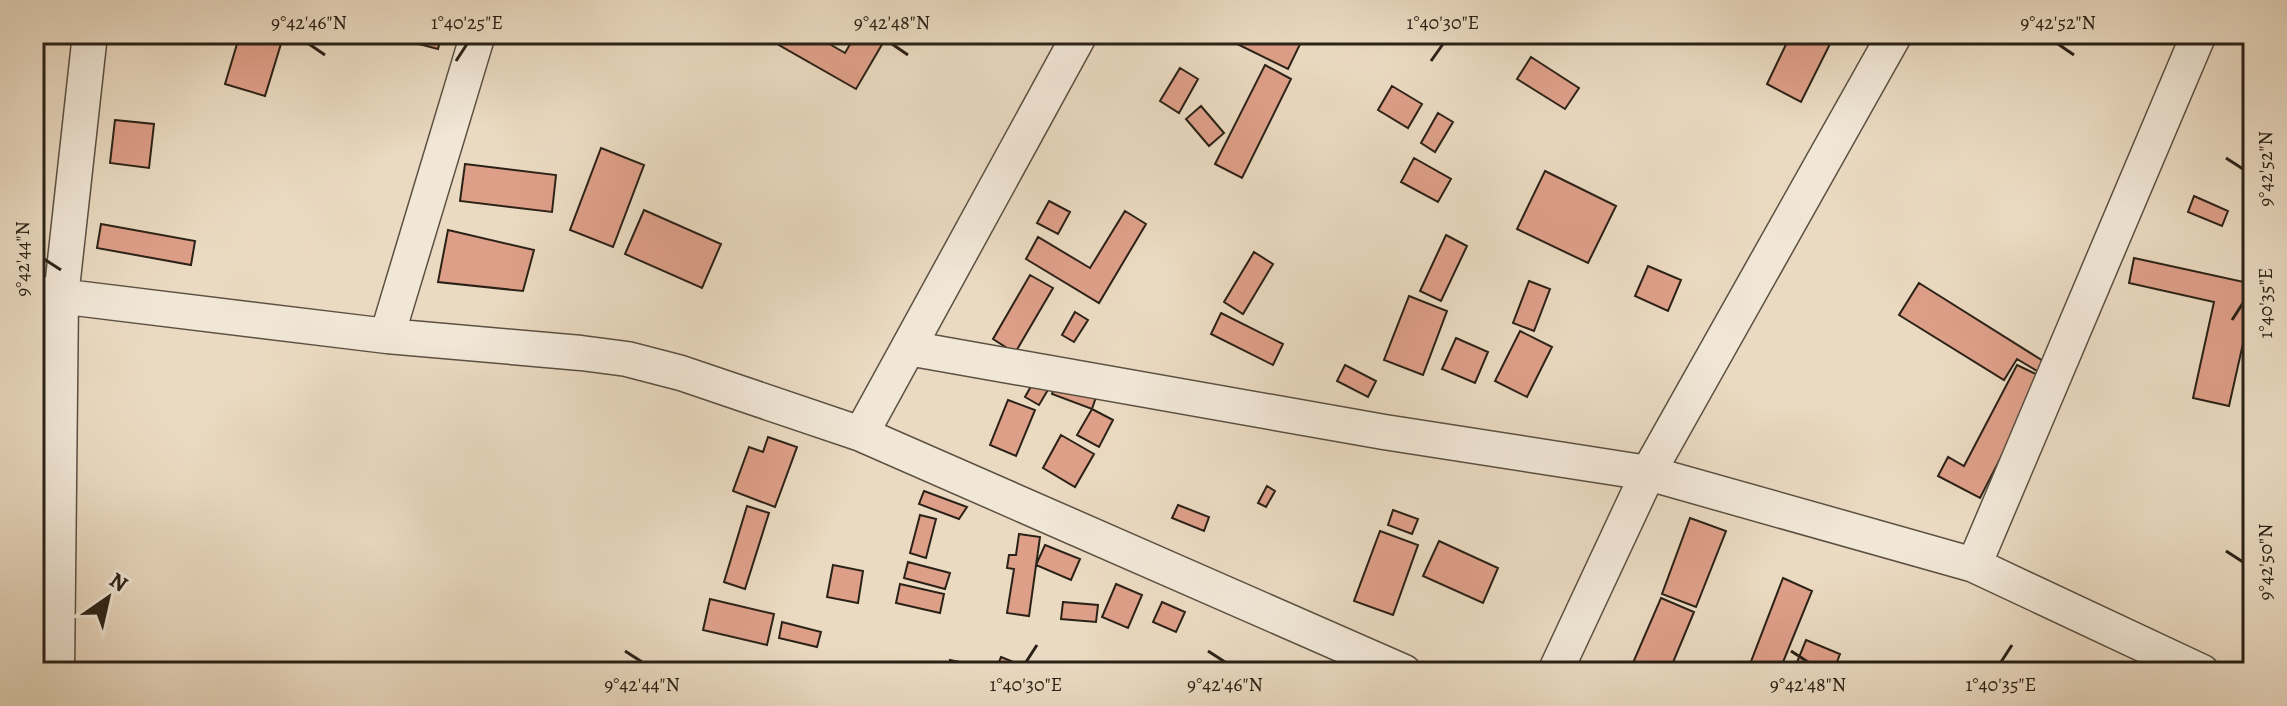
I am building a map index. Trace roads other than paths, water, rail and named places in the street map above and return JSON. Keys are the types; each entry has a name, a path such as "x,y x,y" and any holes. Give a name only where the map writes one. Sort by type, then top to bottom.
{"street":[{"path":"57,672 47,295 90,34"},
{"path":"387,336 478,34"},
{"path":"861,434 1080,34"},
{"path":"1555,672 1648,473 1895,34"},
{"path":"1974,565 2199,34"},
{"path":"47,295 387,336 627,359 681,373 861,434 1404,672"},
{"path":"908,348 1384,432 1648,473 1974,565 2202,672"}]}
